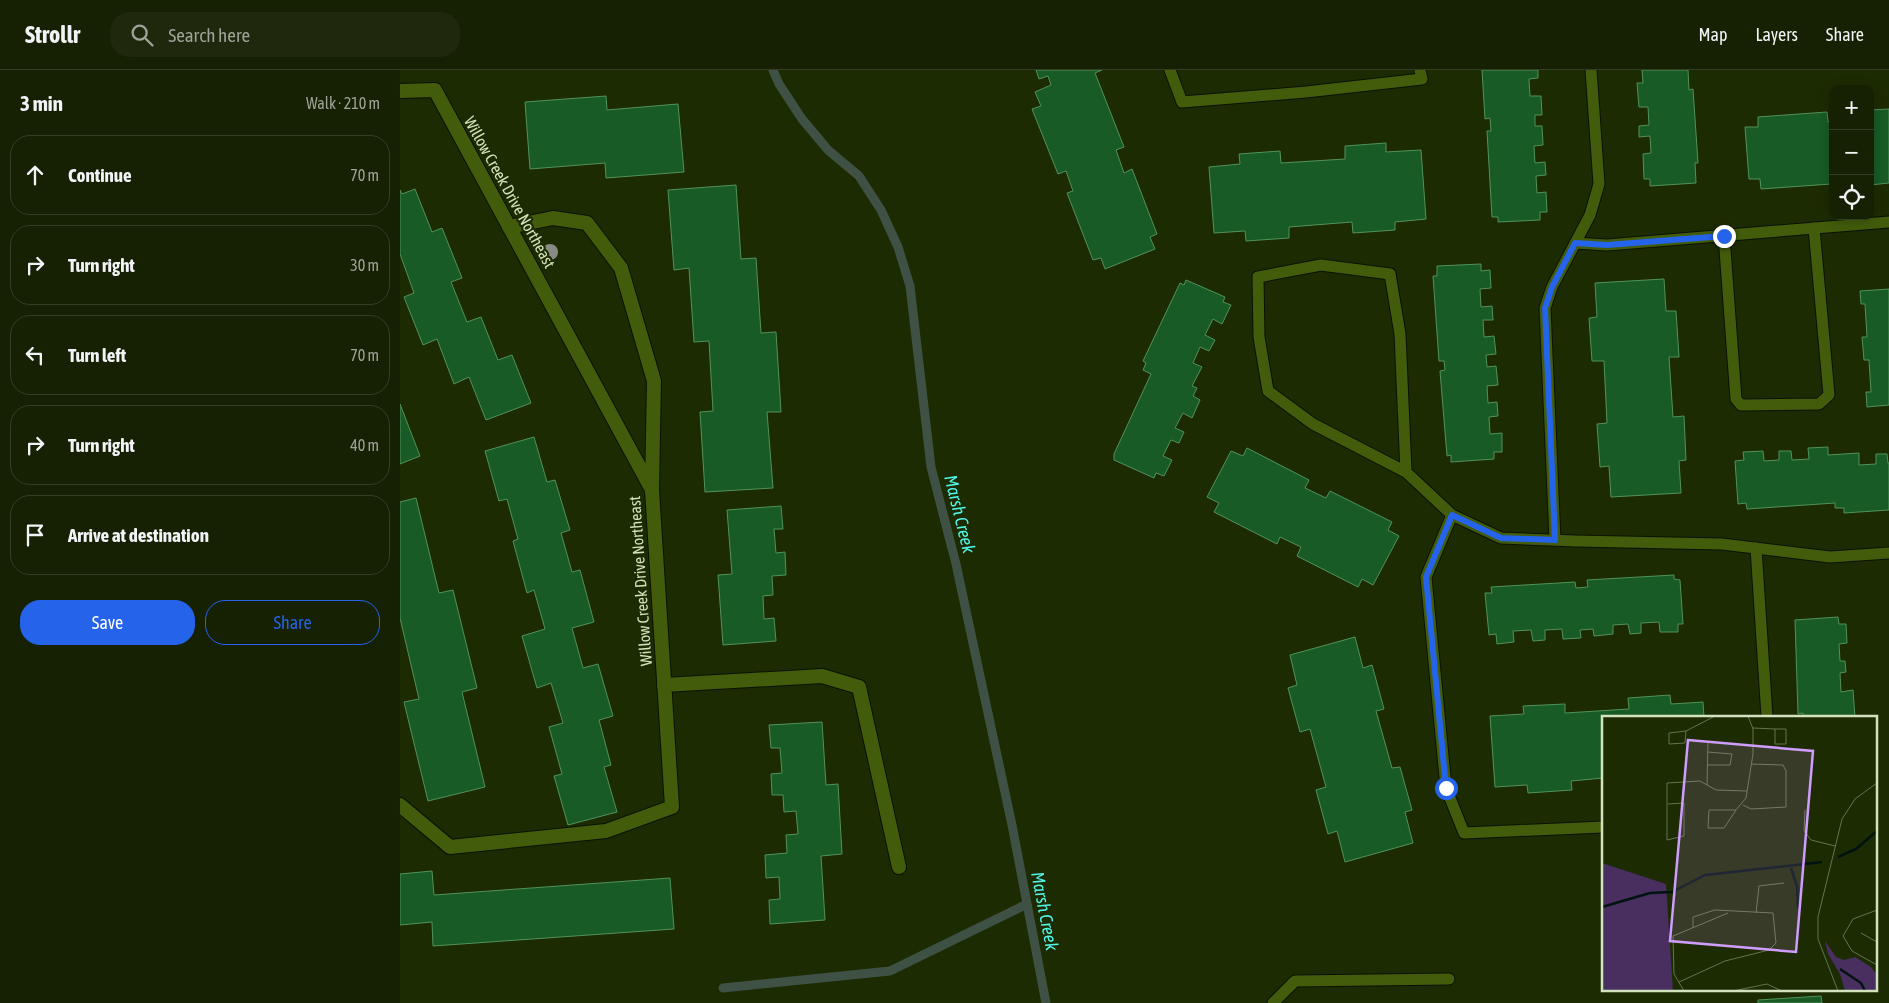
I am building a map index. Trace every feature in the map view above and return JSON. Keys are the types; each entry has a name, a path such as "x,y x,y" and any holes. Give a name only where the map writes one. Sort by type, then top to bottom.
{"street":[{"name":"Willow Creek Drive Northeast","path":"400,91 435,90 652,490 672,807 606,831 450,847 400,805"},
{"path":"509,227 553,218 587,223 621,268 654,381 652,490"},
{"path":"664,685 822,676 859,687 899,868"}],"lane":[{"path":"1170,70 1182,102 1306,92 1422,79 1420,70"},
{"path":"1555,540 1545,308 1552,287 1590,215 1599,184 1592,70"},
{"path":"1575,243 1607,245 1889,222"},
{"path":"1724,236 1736,399 1741,405 1819,404 1829,395 1814,228"},
{"path":"1406,472 1400,334 1390,274 1320,265 1258,278 1259,337 1268,391 1313,424 1406,472 1452,515 1501,538 1722,544 1830,557 1889,553"},
{"path":"1452,515 1426,577 1446,788 1464,833 1602,827"},
{"path":"1756,548 1767,716"},
{"path":"1273,1003 1295,981 1449,979"}],"building":[{"path":"1036,70 1102,70 1095,73 1124,147 1116,150 1124,173 1132,169 1157,234 1150,237 1155,249 1105,269 1101,258 1093,260 1067,193 1073,191 1066,171 1058,174 1032,109 1041,106 1035,92 1051,85 1048,76 1039,79"},
{"path":"1482,70 1538,70 1538,78 1529,79 1530,96 1541,96 1542,115 1535,115 1535,126 1542,126 1543,145 1534,146 1535,163 1545,162 1546,175 1536,176 1537,193 1546,192 1547,212 1540,212 1540,220 1498,222 1498,217 1492,217 1487,131 1491,131 1490,118 1485,119"},
{"path":"1642,70 1688,70 1689,90 1693,89 1698,163 1695,163 1696,183 1650,186 1650,179 1644,179 1643,154 1651,153 1650,136 1639,137 1639,126 1649,125 1648,107 1639,107 1637,83 1643,83"},
{"path":"606,96 607,110 678,104 684,172 606,178 605,163 530,169 525,102"},
{"path":"1889,109 1889,183 1874,185 1874,130 1874,110"},
{"path":"1827,112 1829,122 1829,184 1761,189 1760,179 1749,179 1745,127 1758,127 1758,117"},
{"path":"1386,143 1386,152 1421,150 1426,219 1395,222 1395,230 1353,233 1352,222 1289,227 1289,238 1246,241 1245,231 1214,233 1209,167 1240,164 1239,154 1280,151 1281,163 1345,159 1345,146"},
{"path":"736,185 741,259 756,258 761,333 776,332 781,412 767,412 773,488 705,492 700,412 713,411 709,341 694,342 689,268 674,270 668,190"},
{"path":"415,189 432,232 442,228 462,278 451,282 467,322 481,317 498,360 512,355 531,403 486,420 469,377 454,384 437,339 423,345 404,297 414,293 400,254 400,190 402,194"},
{"path":"1481,264 1481,271 1490,270 1491,288 1480,289 1481,307 1492,306 1493,320 1483,320 1484,337 1494,336 1496,354 1486,355 1487,367 1496,366 1498,385 1487,386 1488,403 1497,402 1498,416 1489,417 1490,434 1502,433 1502,452 1494,452 1494,459 1451,462 1451,455 1447,456 1440,371 1445,370 1444,361 1439,361 1433,276 1437,276 1437,266"},
{"path":"1664,279 1666,311 1676,311 1679,357 1669,357 1673,417 1684,416 1686,460 1679,461 1681,493 1611,497 1609,466 1600,467 1597,424 1607,423 1604,361 1592,361 1589,318 1597,317 1595,283"},
{"path":"1186,280 1225,297 1223,302 1231,305 1222,324 1213,319 1205,335 1215,340 1209,351 1200,347 1193,363 1202,367 1192,386 1197,388 1193,396 1200,400 1192,418 1183,413 1175,428 1184,432 1179,443 1171,440 1163,456 1172,460 1164,476 1156,473 1154,478 1114,460 1114,454 1151,374 1143,370 1146,363 1143,361 1180,283 1184,285"},
{"path":"1889,289 1889,405 1867,407 1866,392 1871,392 1869,360 1864,360 1862,337 1867,337 1865,304 1861,304 1860,291"},
{"path":"400,404 420,456 400,464"},
{"path":"534,437 547,482 555,480 570,530 561,533 572,572 580,570 594,622 572,628 583,668 598,664 613,716 599,720 611,765 604,767 617,812 568,825 554,776 562,774 549,727 563,723 551,683 537,688 522,636 545,629 534,590 527,593 513,541 518,539 507,499 499,501 485,451"},
{"path":"1828,447 1828,455 1859,453 1859,465 1876,464 1876,454 1887,454 1889,463 1889,510 1844,513 1844,508 1835,508 1835,503 1747,509 1746,503 1738,504 1735,461 1744,460 1743,452 1763,451 1764,461 1779,460 1779,451 1791,451 1792,460 1809,459 1808,448"},
{"path":"1247,448 1309,480 1305,488 1326,498 1330,491 1392,522 1388,530 1399,536 1373,585 1362,579 1358,587 1297,556 1301,547 1280,537 1277,544 1214,512 1219,503 1207,497 1231,451 1243,456"},
{"path":"416,498 439,593 453,590 477,688 462,692 485,787 428,801 404,702 419,699 400,618 400,502"},
{"path":"781,506 783,529 774,529 776,553 785,552 786,575 772,576 773,595 763,596 764,619 774,618 776,641 723,645 718,575 732,574 727,510"},
{"path":"1674,575 1674,579 1680,580 1683,624 1678,624 1678,632 1660,632 1659,622 1641,623 1641,633 1630,634 1628,624 1613,625 1613,634 1594,636 1593,629 1580,630 1581,638 1563,639 1562,629 1545,630 1545,640 1533,641 1531,630 1513,631 1514,642 1497,644 1496,634 1489,635 1485,593 1492,593 1491,587 1575,582 1576,588 1588,587 1587,580"},
{"path":"1838,617 1839,624 1846,624 1847,643 1839,644 1840,661 1845,661 1846,672 1840,673 1841,692 1853,690 1855,716 1803,716 1803,713 1798,714 1795,620"},
{"path":"1355,637 1363,668 1372,665 1384,709 1376,711 1392,768 1400,767 1412,810 1405,812 1413,843 1345,862 1337,831 1328,834 1316,790 1326,787 1310,729 1300,732 1288,688 1297,685 1290,655"},
{"path":"1670,695 1671,704 1703,702 1704,716 1602,716 1602,778 1571,781 1572,790 1528,793 1527,785 1495,787 1490,716 1524,714 1523,706 1565,704 1565,713 1629,709 1628,698"},
{"path":"822,722 826,785 838,784 842,854 821,856 825,920 770,924 769,900 780,899 779,877 766,878 765,855 787,853 786,835 798,834 796,811 784,812 783,795 772,795 771,774 782,773 780,748 771,748 769,725"},
{"path":"432,871 434,895 670,878 674,929 433,946 432,922 400,925 400,874"},
{"path":"1821,996 1822,1003 1758,1003 1758,1000"}],"waterway":[{"name":"Marsh Creek","path":"773,70 779,84 802,119 828,150 859,176 881,210 898,247 910,286 931,467 956,564 1012,825 1046,1003"},
{"path":"723,988 890,971 1027,904"}],"route":[{"path":"1446,788 1426,577 1452,515 1501,538 1555,540 1545,308 1552,287 1575,243 1607,245 1724,236"}]}
